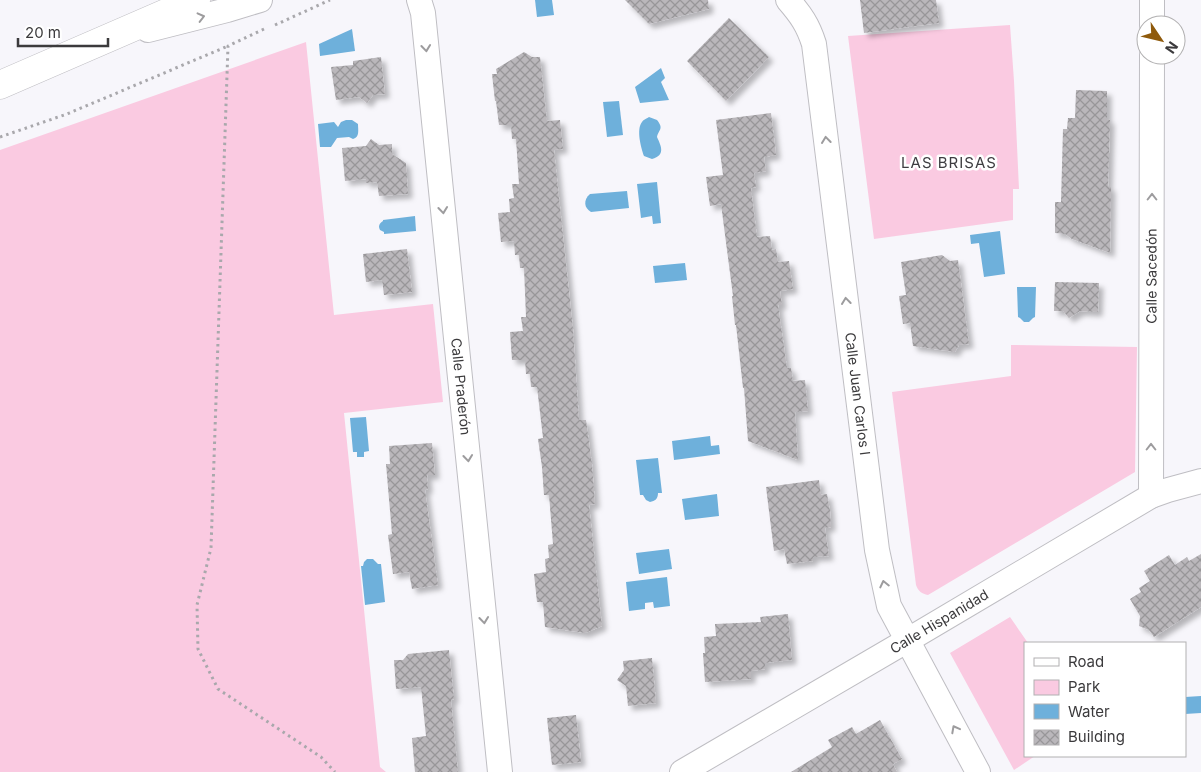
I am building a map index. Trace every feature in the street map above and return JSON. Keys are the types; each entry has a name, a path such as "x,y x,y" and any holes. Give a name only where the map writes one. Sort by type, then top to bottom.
{"main road":[{"path":"0,85 196,0"}],"street":[{"path":"102,41 260,0"},
{"name":"Calle Praderón","path":"419,0 423,13 500,772"},
{"name":"Calle Juan Carlos I","path":"788,0 810,29 814,44 877,550 890,606 978,772"},
{"path":"1152,0 1152,15"},
{"name":"Calle Sacedón","path":"1151,496 1152,65"},
{"name":"Calle Hispanidad","path":"682,772 1151,496 1201,481"}],"path":[{"path":"0,137 68,114 330,0"},
{"path":"228,46 211,548 197,605 198,649 218,689 321,757 335,772"}],"green space":[{"path":"1010,25 1019,189 1013,189 1013,220 874,239 848,36"},
{"path":"306,42 334,315 433,304 443,402 344,413 380,767 386,772 0,772 0,150"},
{"path":"1011,345 1137,347 1135,472 928,595 924,594 919,591 916,585 892,392 1011,376"},
{"path":"1010,617 1027,642 1024,642 1024,757 1034,757 1014,770 950,653"}],"water":[{"path":"535,0 552,0 554,15 537,17"},
{"path":"352,29 355,51 320,56 319,44"},
{"path":"661,68 665,78 661,82 669,100 640,103 635,87"},
{"path":"619,101 623,135 607,137 603,102"},
{"path":"649,117 657,120 661,127 657,137 661,153 652,159 644,156 639,134 640,125"},
{"path":"352,120 358,124 357,137 353,139 349,137 337,138 331,147 320,147 318,124 334,122 338,127 341,122"},
{"path":"657,182 661,223 653,224 652,216 641,218 637,184"},
{"path":"627,191 629,208 591,212 586,206 585,201 590,194"},
{"path":"415,216 416,231 384,234 379,229 379,225 383,220"},
{"path":"1000,231 1005,274 984,277 979,243 971,244 970,235"},
{"path":"685,263 687,280 655,283 653,266"},
{"path":"1017,287 1036,287 1035,317 1029,322 1024,322 1018,317"},
{"path":"366,417 369,451 364,452 364,457 357,457 357,452 353,452 350,418"},
{"path":"710,436 711,446 719,445 720,454 674,460 672,441"},
{"path":"658,458 662,493 658,493 656,499 650,502 643,495 640,495 636,460"},
{"path":"717,494 719,516 685,520 682,499"},
{"path":"669,549 672,569 639,574 636,553"},
{"path":"367,559 373,559 378,564 381,564 385,602 365,605 361,566 363,566"},
{"path":"667,577 670,606 654,608 653,602 645,603 645,609 629,611 626,582"},
{"path":"1201,696 1201,713 1186,714 1186,697"}],"building":[{"path":"625,0 708,0 709,9 649,24"},
{"path":"860,0 936,0 939,23 864,33"},
{"path":"729,18 769,57 726,101 687,61"},
{"path":"524,52 532,57 540,57 547,121 560,120 563,149 554,150 573,329 579,420 586,420 592,464 595,504 589,505 602,626 585,633 545,627 543,602 537,602 534,574 546,572 545,559 549,558 548,545 553,544 549,495 544,495 538,439 543,438 537,387 531,387 530,374 526,374 525,360 512,360 510,332 523,331 521,317 526,317 524,268 520,268 519,255 515,255 514,241 501,242 498,213 510,212 509,199 514,198 512,184 519,184 516,139 512,139 511,125 499,125 492,74 497,74 496,69"},
{"path":"381,57 385,94 373,95 367,103 359,97 336,100 331,67 353,65 353,61"},
{"path":"1076,90 1107,91 1107,119 1110,120 1108,187 1111,187 1110,253 1072,239 1065,234 1055,233 1055,202 1061,202 1063,129 1067,129 1068,118 1075,118"},
{"path":"771,113 776,155 764,157 766,171 754,173 756,187 751,188 757,237 770,236 772,250 776,249 778,262 789,261 793,289 780,291 782,305 778,305 787,368 791,368 793,381 805,380 808,411 795,412 798,460 748,441 744,388 721,204 710,206 706,177 723,175 716,120"},
{"path":"371,139 379,145 392,144 392,154 406,163 408,194 379,196 377,182 366,183 366,179 345,181 342,148 366,146"},
{"path":"407,249 412,292 384,295 382,280 366,282 363,254"},
{"path":"942,255 950,261 958,260 969,344 959,345 955,352 913,346 910,323 903,324 899,296 906,295 901,262"},
{"path":"1055,282 1099,283 1098,312 1080,311 1069,318 1063,311 1054,311"},
{"path":"432,443 435,475 427,475 428,489 425,490 438,585 412,589 409,572 393,574 388,535 392,534 386,464 390,464 389,446"},
{"path":"819,480 821,495 827,494 830,511 831,527 825,528 829,556 813,557 813,561 787,564 784,549 774,551 766,487"},
{"path":"1201,554 1201,607 1154,637 1149,630 1139,626 1140,616 1130,599 1141,592 1139,588 1150,581 1144,571 1169,555 1175,565 1187,557 1189,561"},
{"path":"788,614 792,660 765,663 765,669 751,671 751,679 705,682 704,637 716,636 715,624 761,622 760,617"},
{"path":"449,650 454,699 451,700 458,772 415,772 412,738 426,736 421,687 396,689 394,660 403,660 408,654"},
{"path":"652,658 656,703 628,706 626,686 617,680 624,670 623,661"},
{"path":"576,715 581,762 552,765 547,718"},
{"path":"880,720 902,759 893,764 897,772 791,772 832,747 828,740 852,727 856,734"}],"district":[{"name":"LAS BRISAS","path":"949,163"}]}
